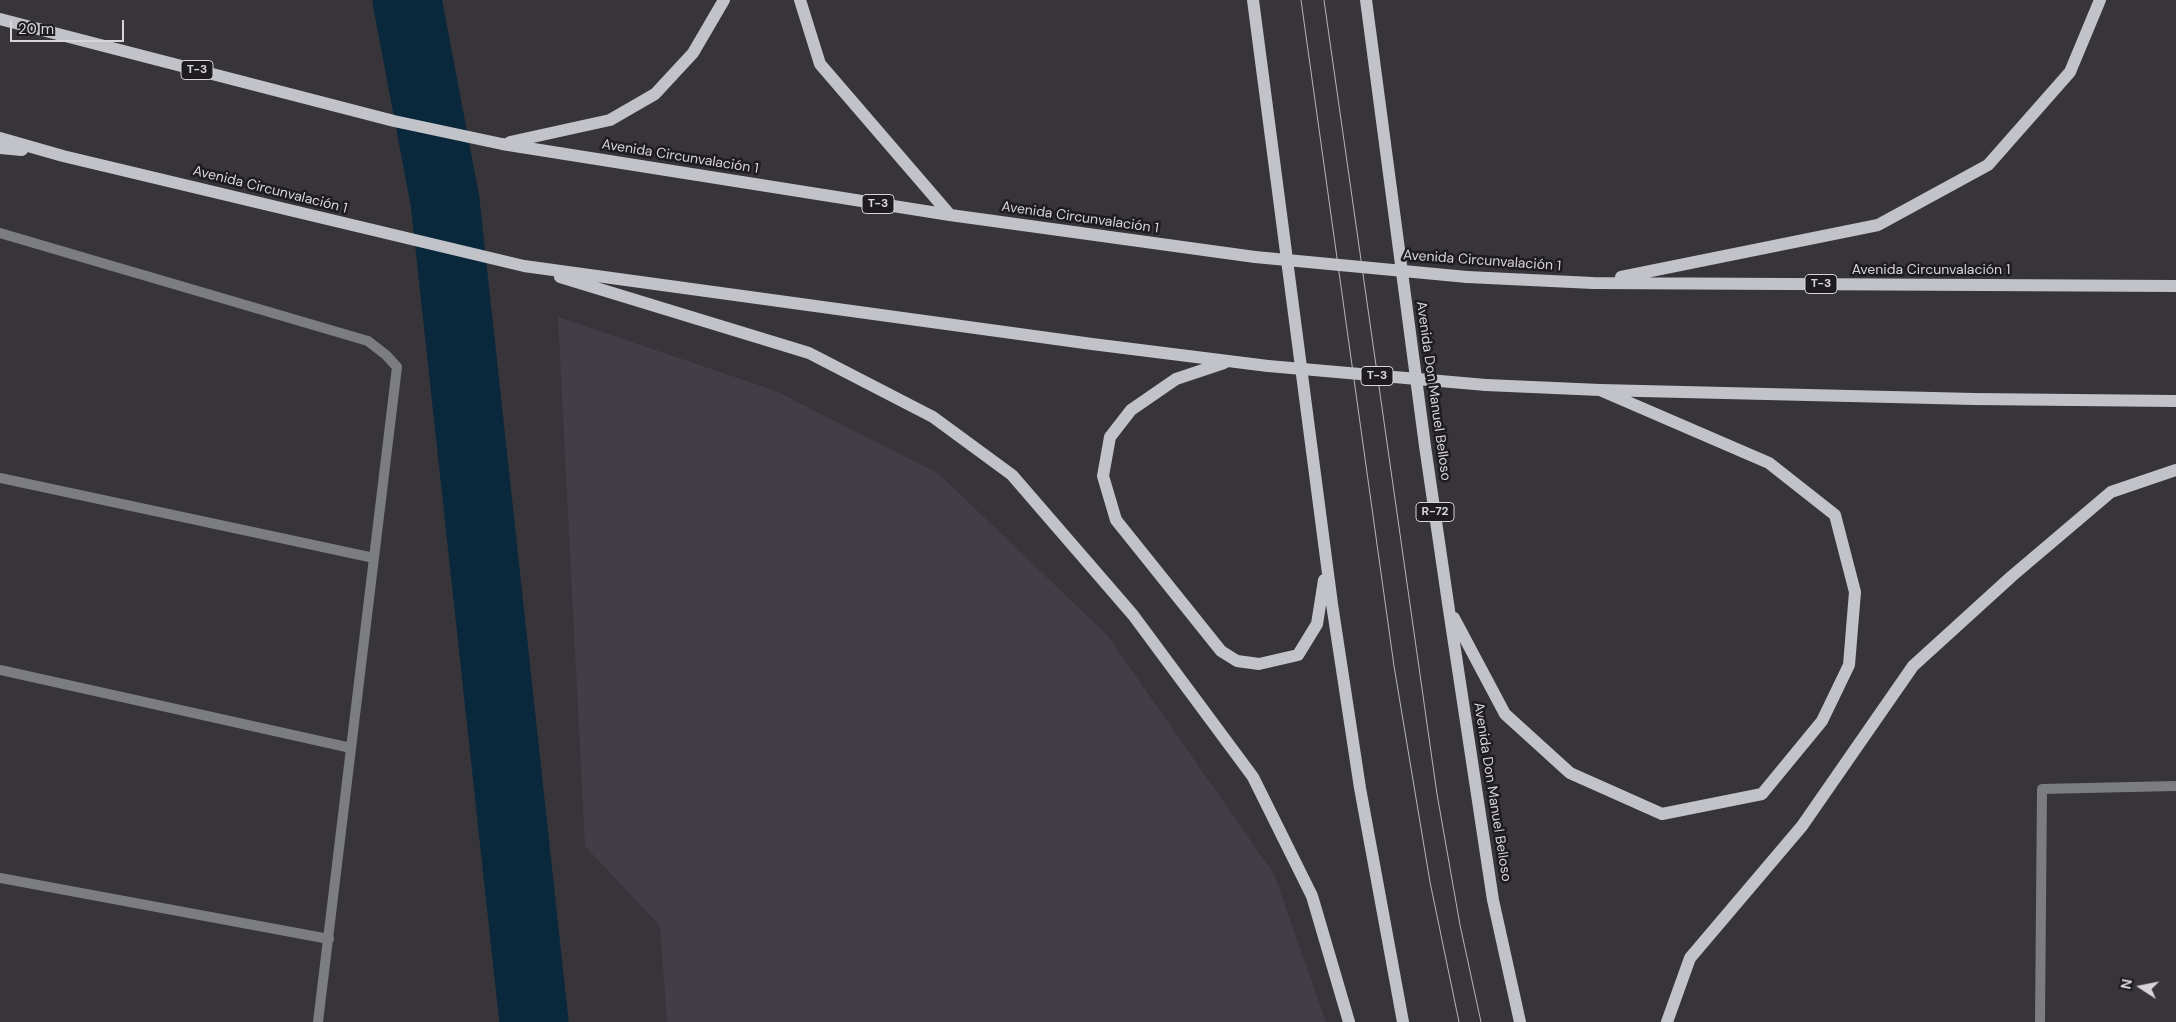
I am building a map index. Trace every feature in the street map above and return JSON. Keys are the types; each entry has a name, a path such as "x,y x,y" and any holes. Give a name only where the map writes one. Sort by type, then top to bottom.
{"main road":[{"path":"502,144 610,120 654,94 693,53 724,0"},
{"path":"800,0 820,64 950,215"},
{"path":"1246,0 1258,40"},
{"path":"1253,0 1326,565 1360,788 1403,1022"},
{"name":"Avenida Don Manuel Belloso","path":"1366,0 1425,446 1449,610 1493,900 1520,1022"},
{"path":"1593,283 1878,225 1988,165 2070,72 2100,0"},
{"name":"Avenida Circunvalación 1","path":"0,19 394,121 502,144 950,215 1255,257 1467,277 1593,283 2176,286"},
{"name":"Avenida Circunvalación 1","path":"0,138 63,156 524,266 1229,362 1486,385 1600,390 1974,399 2176,401"},
{"path":"0,148 63,156"},
{"path":"524,266 809,354 933,417 1012,475 1133,615 1253,777 1312,896 1349,1022"},
{"path":"1229,362 1176,379 1131,410 1110,437 1102,476 1116,520 1221,651 1237,661 1259,664 1298,655 1317,624 1326,565"},
{"path":"1449,610 1505,714 1570,773 1662,814 1762,794 1822,721 1849,665 1855,592 1836,515 1768,463 1600,390"},
{"path":"1667,1022 1690,958 1802,826 1913,666 2012,576 2111,492 2176,470"}],"street":[{"path":"0,233 368,341 386,355 397,367 318,1022"},
{"path":"0,478 374,558"},
{"path":"0,670 351,748"},
{"path":"2040,1022 2042,789 2176,786"},
{"path":"0,878 329,939"}],"shaded area":[{"path":"558,317 776,391 939,474 1107,635 1274,874 1326,1022 667,1022 660,926 585,846"}],"waterway":[{"path":"407,0 445,201 534,1022"}],"tram line":[{"path":"1301,0 1394,666 1430,882 1459,1022"},
{"path":"1324,0 1437,794 1460,925 1481,1022"}]}
